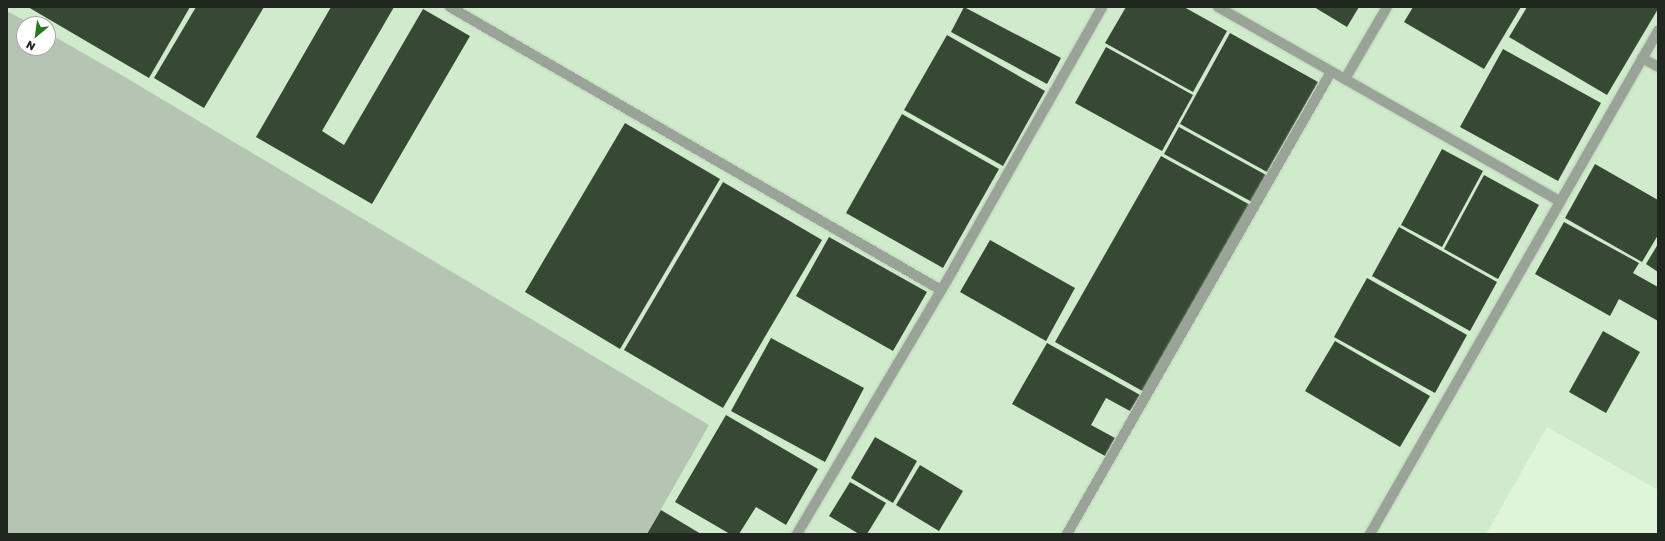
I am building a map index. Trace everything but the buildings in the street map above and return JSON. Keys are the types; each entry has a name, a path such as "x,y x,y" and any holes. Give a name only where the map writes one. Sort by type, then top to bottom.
{"lane":[{"path":"450,7 942,290"},
{"path":"797,534 942,290 1102,7"},
{"path":"1218,7 1560,201"},
{"path":"1345,80 1387,7"},
{"path":"1370,534 1658,31"},
{"path":"1642,58 1658,67"},
{"path":"1067,534 1331,72"}],"shaded area":[{"path":"7,7 1658,7 1658,490 1547,427 1486,534 647,534 709,425 56,53 56,16 16,16 16,26 7,26"},
{"path":"7,11 16,16 16,56 56,56 56,38 709,425 647,534 7,534"}]}
